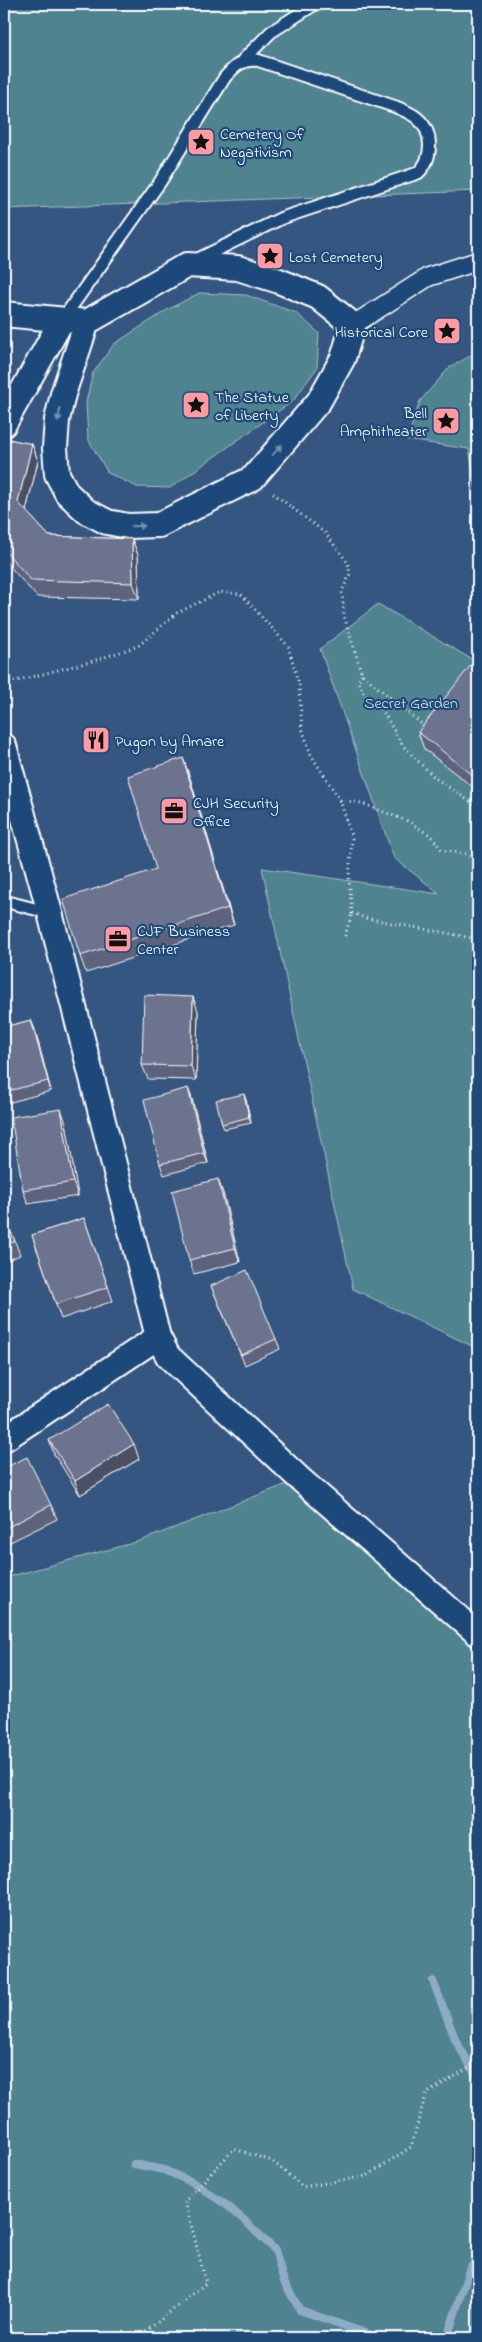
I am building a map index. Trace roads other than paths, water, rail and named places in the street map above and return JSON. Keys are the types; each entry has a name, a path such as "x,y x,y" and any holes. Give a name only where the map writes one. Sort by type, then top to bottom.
{"street":[{"path":"87,322 63,394 55,448 57,474 67,493 80,505 107,522 128,526 159,525 253,478 319,401 343,358 353,325 428,277 478,262"},
{"path":"4,314 87,322 187,265 238,268 279,281 318,297 353,325"},
{"path":"4,424 62,320"},
{"path":"4,746 50,912 158,1337 168,1356 300,1479 478,1634"},
{"path":"4,1438 158,1337"}],"lane":[{"path":"62,320 160,182 235,65 243,60 271,32 315,4"},
{"path":"187,265 282,218 418,173 426,165 430,154 424,126 417,118 396,107 257,60 243,60"},
{"path":"4,901 50,912"}],"waterway":[{"path":"433,1981 456,2041 478,2079"},
{"path":"134,2164 164,2170 192,2182 225,2204 244,2220 275,2250 284,2282 300,2310 379,2338"},
{"path":"447,2338 469,2270 478,2257"}],"place":[{"name":"Cemetery Of Negativism","path":"201,142"},
{"name":"Lost Cemetery","path":"270,256"},
{"name":"Historical Core","path":"447,331"},
{"name":"The Statue of Liberty","path":"196,405"},
{"name":"Bell Amphitheater","path":"446,421"},
{"name":"Pugon by Amare","path":"96,740"},
{"name":"CJH Security Office","path":"174,811"},
{"name":"CJF Business Center","path":"118,939"}],"park label":[{"name":"Secret Garden","path":"411,702"}]}
